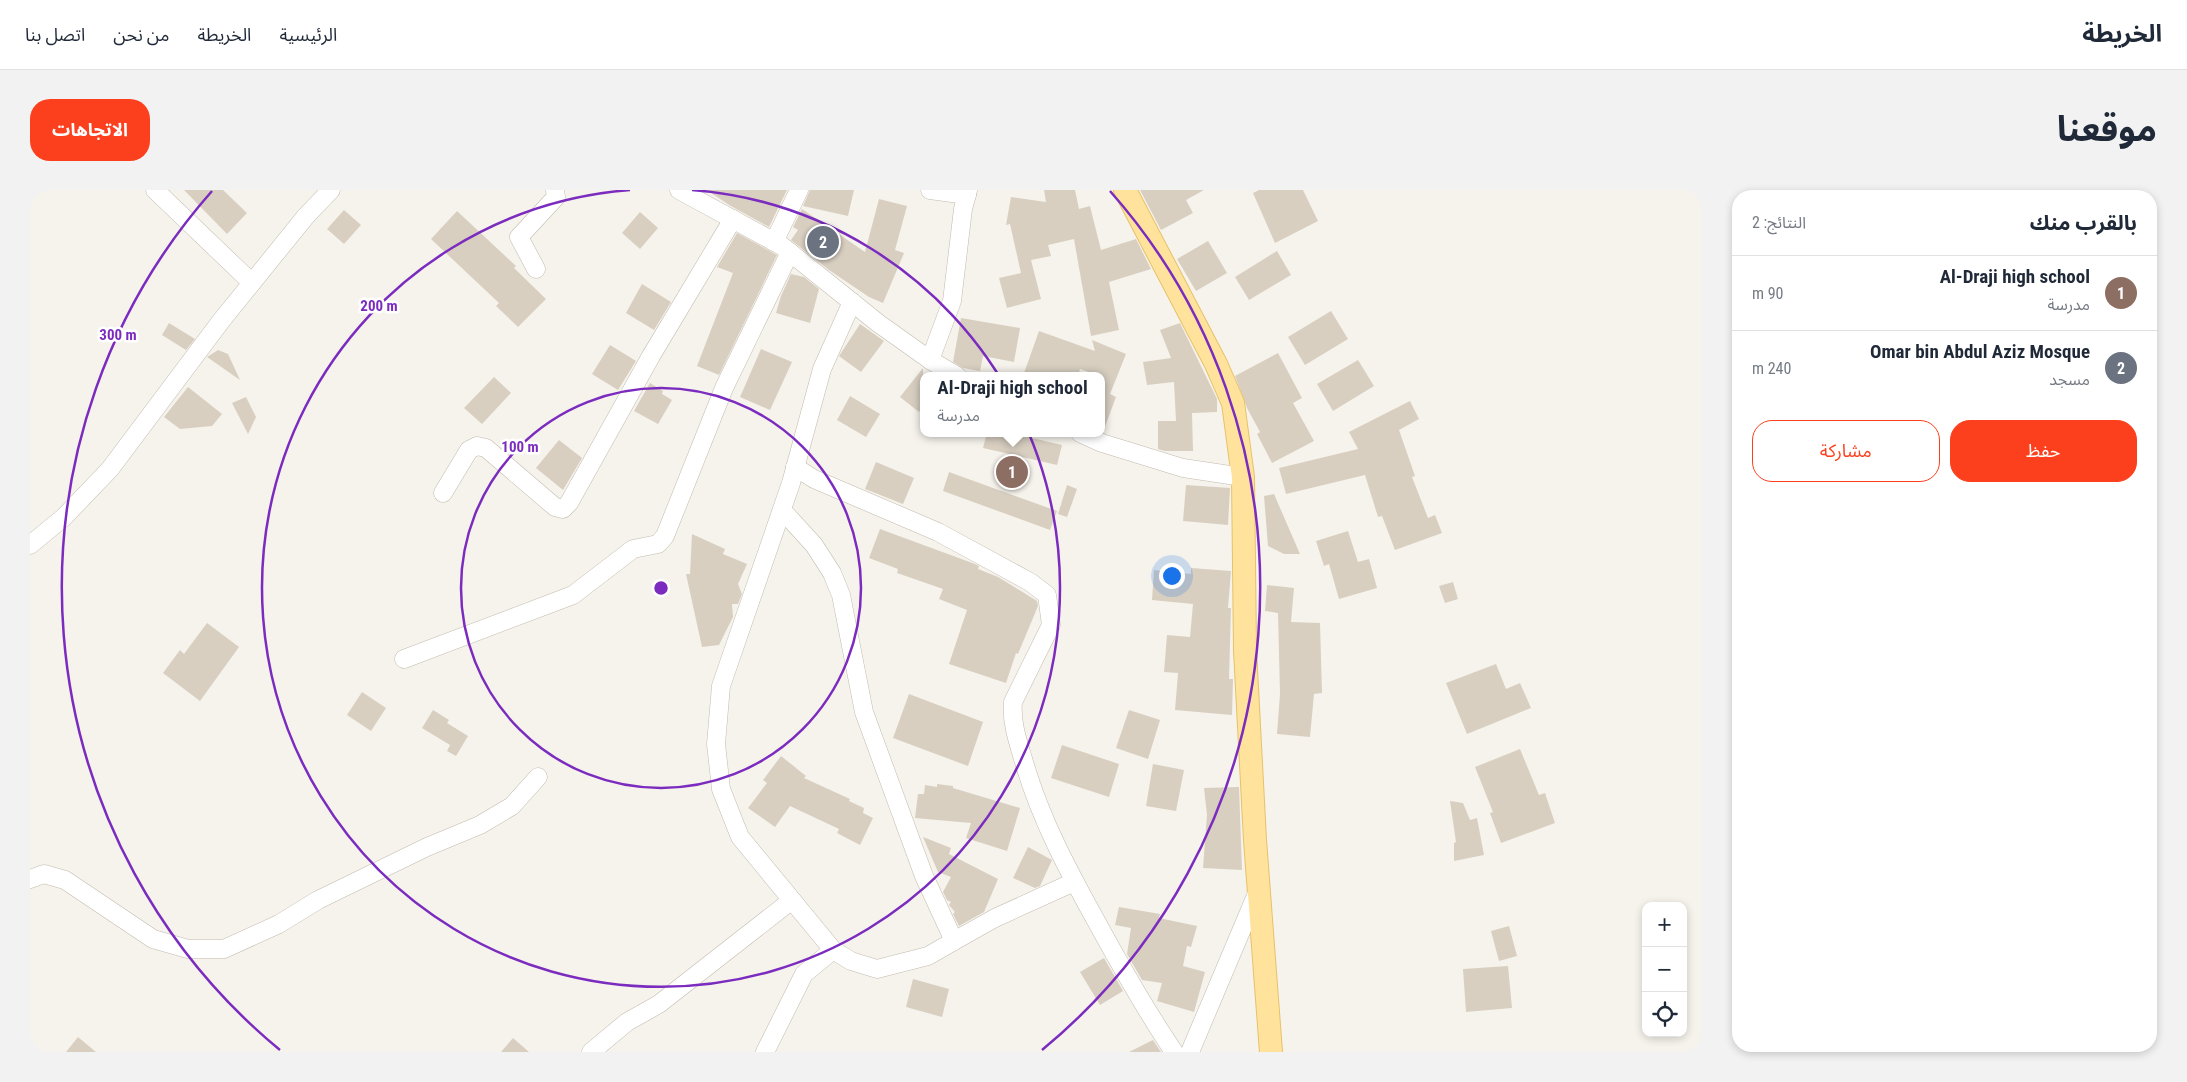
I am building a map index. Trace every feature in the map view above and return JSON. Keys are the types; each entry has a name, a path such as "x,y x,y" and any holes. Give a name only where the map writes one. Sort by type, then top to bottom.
{"main road":[{"path":"1125,190 1226,385 1233,403 1243,477 1246,599 1245,650 1258,890 1271,1052"},
{"path":"1246,599 1254,645 1278,996 1284,1052"}],"street":[{"path":"155,190 252,283"},
{"path":"30,546 64,517 110,469 252,283 306,216 331,190"},
{"path":"536,269 519,237 556,198 555,190"},
{"path":"679,190 790,252 852,302 930,360 950,372"},
{"path":"774,242 799,190"},
{"path":"930,190 967,192 963,209 952,301 930,360"},
{"path":"443,493 469,450 477,446 486,448 555,507 563,509 569,503 651,356 733,219"},
{"path":"404,659 573,595 633,548 658,544 665,536 724,388 790,252"},
{"path":"852,302 822,369 782,510 721,686 716,744 722,789 740,837 833,950 851,961 877,969 928,956 995,918 1074,882"},
{"path":"1089,437 1102,443 1183,468 1243,477"},
{"path":"795,467 814,478 938,532 1030,582 1047,595 1051,625 1014,702 1012,714 1019,745 1040,809 1074,882 1142,1005 1174,1052"},
{"path":"782,510 814,545 832,573 841,595 864,712 924,876 954,941"},
{"path":"30,879 44,874 65,880 153,939 188,949 224,949 279,924 318,900 427,846 480,825 512,806 538,777"},
{"path":"1190,1052 1258,890"},
{"path":"592,1052 627,1022 659,1004 792,900"},
{"path":"765,1052 804,974 833,950"}],"building":[{"path":"184,190 223,190 247,213 227,234"},
{"path":"707,190 787,190 769,227 729,205"},
{"path":"810,190 854,190 848,216 803,206"},
{"path":"1044,190 1075,190 1079,209 1090,206 1101,250 1136,239 1151,269 1109,282 1119,330 1091,336 1074,239 1048,245 1051,256 1031,260 1041,299 1007,308 999,278 1021,273 1010,224 1006,225 1011,197 1046,202"},
{"path":"1140,190 1204,190 1186,200 1193,213 1161,230"},
{"path":"1259,190 1303,190 1318,221 1275,243 1253,193"},
{"path":"879,199 907,206 895,250 904,253 883,303 869,297 829,270 791,240 798,230 793,227 802,209 865,252"},
{"path":"344,210 361,225 344,244 327,229"},
{"path":"457,211 516,266 514,268 546,299 518,327 496,306 499,303 431,239"},
{"path":"640,212 658,228 640,249 622,233"},
{"path":"737,233 777,255 719,375 697,366 733,273 717,267"},
{"path":"1208,241 1227,273 1196,291 1177,259"},
{"path":"1277,251 1291,275 1249,300 1235,277"},
{"path":"791,274 804,277 819,289 810,323 776,313"},
{"path":"642,284 671,302 654,330 626,313"},
{"path":"1331,311 1348,339 1305,365 1288,337"},
{"path":"961,318 1020,328 1014,362 983,356 980,371 963,368 953,362"},
{"path":"169,323 195,339 186,350 162,335"},
{"path":"1180,323 1217,399 1217,412 1192,413 1193,451 1165,451 1158,449 1158,421 1176,421 1174,382 1147,385 1143,362 1171,358 1160,330"},
{"path":"860,324 884,341 861,372 839,356"},
{"path":"1039,331 1095,351 1092,340 1126,354 1110,394 1116,397 1105,427 1105,372 1089,372 1080,369 1079,372 1024,372"},
{"path":"610,345 636,361 618,390 592,374"},
{"path":"761,349 792,362 770,410 740,397"},
{"path":"218,350 228,354 240,380 207,357"},
{"path":"1278,353 1302,398 1293,403 1314,441 1272,463 1257,434 1260,432 1247,408 1235,376"},
{"path":"1358,360 1374,386 1333,411 1317,384"},
{"path":"923,368 923,372 920,372 920,411 919,412 900,397"},
{"path":"494,377 511,393 482,424 464,408"},
{"path":"650,383 663,391 662,394 672,400 658,424 634,411"},
{"path":"188,387 222,414 212,426 180,429 164,417"},
{"path":"850,396 880,414 866,437 837,420"},
{"path":"246,397 256,417 248,434 232,403"},
{"path":"1410,401 1419,419 1399,430 1415,476 1412,477 1428,518 1435,515 1442,533 1395,550 1382,516 1378,517 1365,475 1286,494 1279,468 1358,449 1349,432"},
{"path":"986,437 1028,437 1062,445 1057,465 983,448"},
{"path":"559,440 582,458 563,490 536,468"},
{"path":"876,462 914,478 903,504 865,489"},
{"path":"949,472 1057,511 1050,530 943,491"},
{"path":"1067,485 1077,489 1067,517 1058,514"},
{"path":"1186,485 1230,488 1228,525 1183,521"},
{"path":"1274,494 1300,554 1284,554 1268,546 1264,496"},
{"path":"880,529 975,564 979,566 978,569 998,577 1037,601 1038,606 1018,654 1016,653 1006,683 949,664 967,610 939,599 943,589 897,573 898,569 869,558"},
{"path":"1348,531 1358,562 1369,559 1377,588 1339,599 1329,564 1324,566 1316,541"},
{"path":"692,534 725,549 723,554 747,564 738,584 742,594 738,604 732,604 733,617 719,645 702,647 686,574 690,574"},
{"path":"1191,568 1231,571 1228,608 1231,608 1229,679 1233,679 1232,715 1175,710 1178,673 1164,672 1167,635 1190,637 1193,604 1152,600 1154,570 1191,574"},
{"path":"1453,582 1458,599 1445,603 1439,586"},
{"path":"1267,585 1294,588 1291,622 1320,623 1322,693 1314,694 1310,737 1277,734 1280,694 1278,613 1265,611"},
{"path":"207,623 239,647 200,701 163,673 180,650 184,654"},
{"path":"1496,664 1506,689 1520,683 1531,708 1467,734 1446,683"},
{"path":"362,692 386,708 371,731 347,715"},
{"path":"909,694 983,722 968,766 893,738"},
{"path":"433,710 449,720 447,723 468,736 456,756 447,751 450,745 422,728"},
{"path":"1129,710 1160,720 1148,759 1116,748"},
{"path":"1062,745 1119,764 1109,797 1051,778"},
{"path":"1520,749 1539,795 1545,793 1555,823 1501,843 1490,813 1493,812 1475,767"},
{"path":"781,756 806,776 804,778 850,799 849,801 864,808 863,813 873,818 860,845 837,833 839,829 790,806 775,827 748,808 767,783 763,780"},
{"path":"1153,764 1184,770 1176,811 1146,806"},
{"path":"937,784 953,786 953,788 1020,808 1007,851 966,838 971,823 915,818 918,794 924,794 925,785 937,787"},
{"path":"1239,787 1242,870 1203,868 1207,815 1204,788"},
{"path":"1450,801 1463,803 1470,820 1477,818 1484,855 1454,861 1454,843 1456,842"},
{"path":"923,837 951,848 949,854 998,879 984,912 959,926 953,914 955,912 949,905 951,902 947,900 943,892 951,877 938,872"},
{"path":"1028,847 1052,860 1040,886 1035,888 1013,878"},
{"path":"1119,907 1160,914 1159,918 1197,926 1191,947 1187,946 1183,966 1205,972 1194,1012 1157,1001 1162,983 1142,980 1127,954 1131,928 1115,925"},
{"path":"1509,926 1517,956 1499,961 1491,931"},
{"path":"1104,958 1123,991 1100,1005 1080,972"},
{"path":"1508,966 1512,1008 1466,1012 1463,969"},
{"path":"913,979 949,989 942,1017 906,1007"},
{"path":"78,1037 96,1052 66,1052"},
{"path":"513,1038 529,1052 501,1052"},
{"path":"1153,1040 1161,1052 1129,1052"}],"place":[{"name":"Omar bin Abdul Aziz Mosque","path":"823,242"},
{"name":"Al-Draji high school","path":"1012,472"}]}
